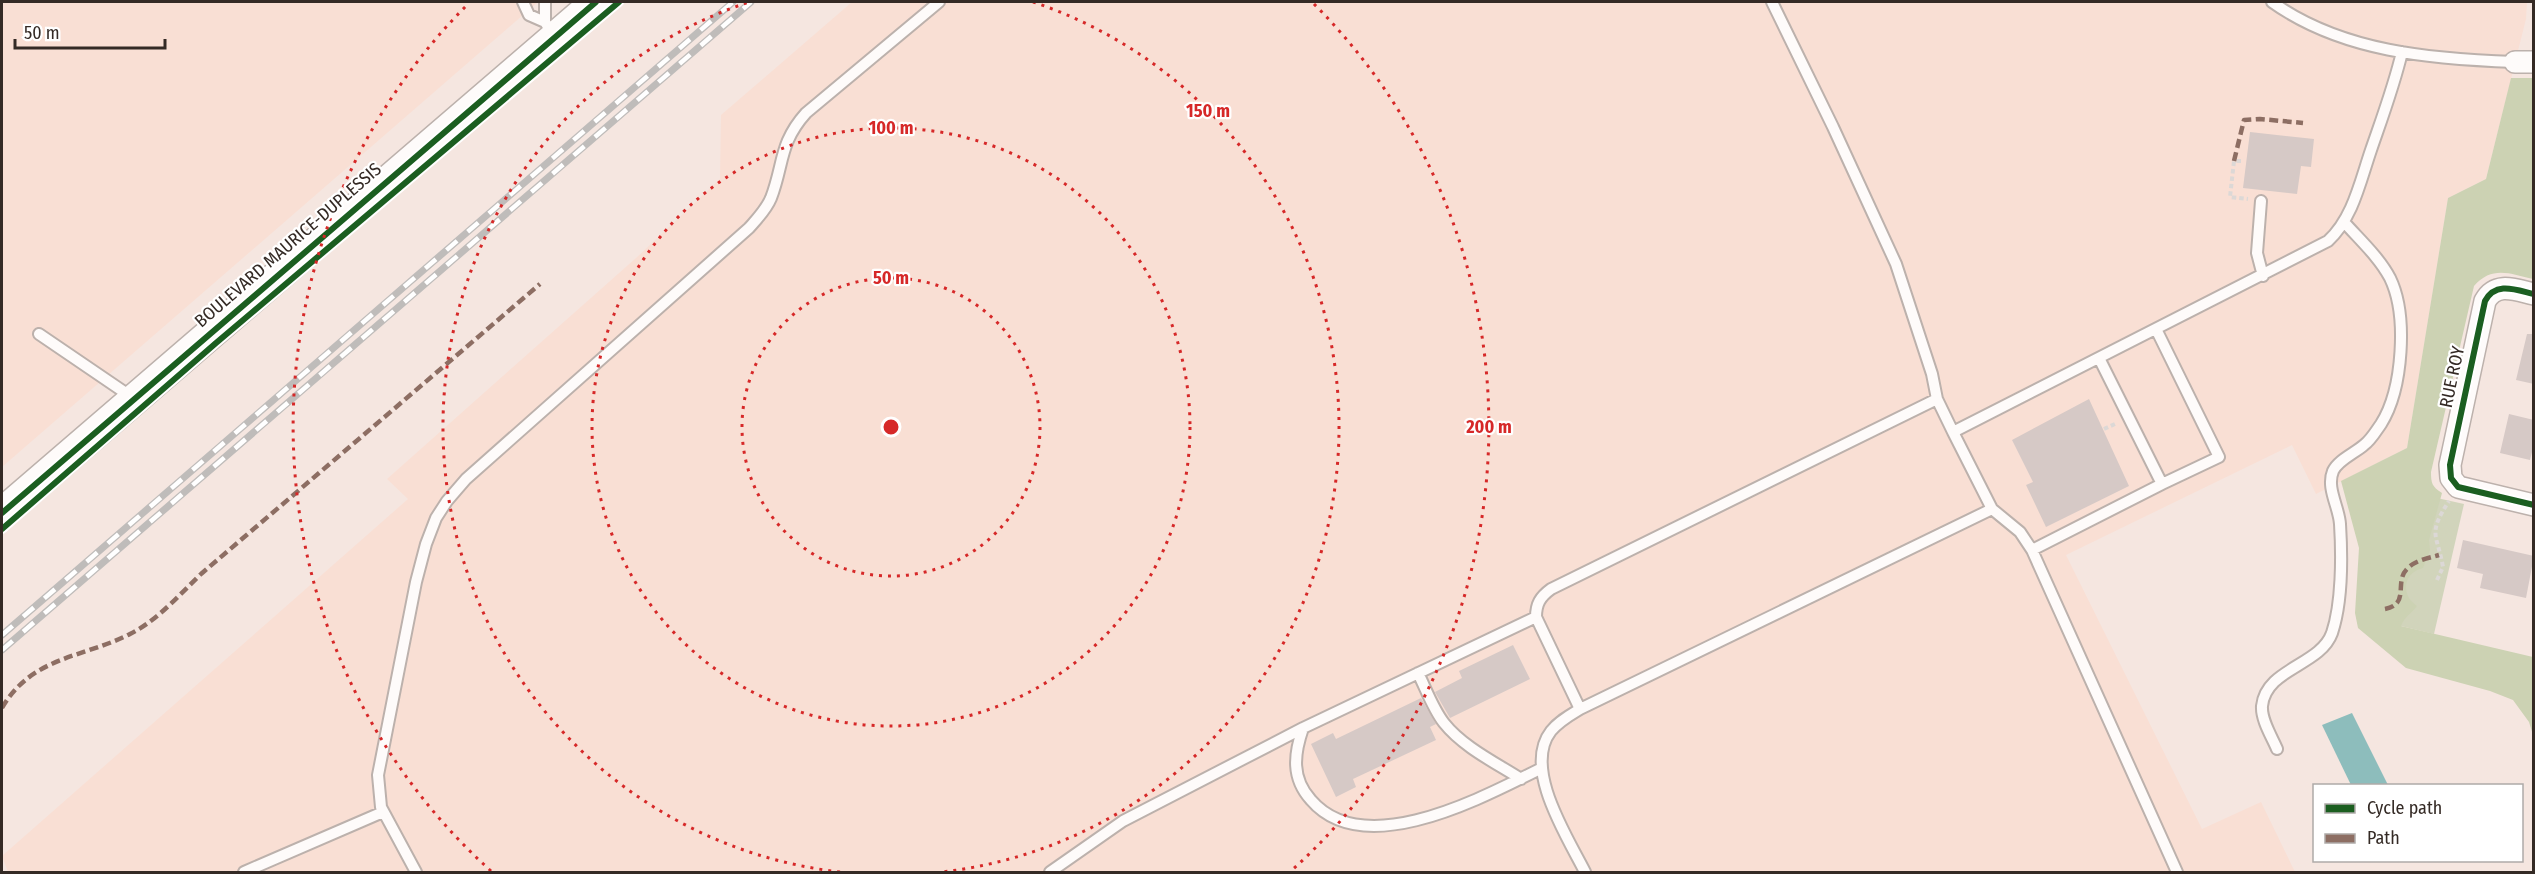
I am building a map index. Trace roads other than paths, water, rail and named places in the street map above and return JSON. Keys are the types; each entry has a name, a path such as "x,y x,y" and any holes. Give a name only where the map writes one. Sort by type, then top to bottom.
{"street":[{"name":"BOULEVARD MAURICE-DUPLESSIS","path":"2,513 550,29 596,2"},
{"name":"RUE ROY","path":"2534,294 2507,288 2498,289 2489,294 2481,312 2450,456 2453,483 2464,489 2534,505"}],"lane":[{"path":"523,2 529,15 550,29"},
{"path":"546,2 550,29"},
{"path":"416,873 383,812 378,792 378,775 416,582 436,518 466,479 763,213 771,199 786,141 793,128 806,113 939,2"},
{"path":"1772,2 1896,264 1932,374 1937,399 1992,509 2020,532 2032,550 2177,873"},
{"path":"2272,2 2309,22 2345,37 2402,52 2450,59 2524,62"},
{"path":"1953,432 2328,241 2344,222 2356,195 2402,52"},
{"path":"2261,201 2257,253 2263,276"},
{"path":"2277,749 2263,714 2262,705 2277,680 2325,648 2332,632 2338,595 2340,553 2340,523 2331,486 2333,471 2337,465 2366,444 2382,422 2395,387 2401,350 2401,320 2390,277 2344,222"},
{"path":"2032,550 2220,457 2156,329"},
{"path":"39,334 133,398"},
{"path":"2099,358 2162,484"},
{"path":"1580,709 1536,617 1538,602 1551,589 1937,399"},
{"path":"1585,873 1559,820 1540,769 1549,732 1561,721 1580,709 1992,509"},
{"path":"1050,873 1123,822 1303,728 1536,617"},
{"path":"1418,673 1443,722 1470,746 1521,779"},
{"path":"1303,728 1295,751 1298,782 1315,805 1343,822 1382,825 1411,822 1444,813 1540,769"},
{"path":"243,873 383,812"}],"water":[{"path":"2352,713 2388,784 2351,784 2322,725"}],"railway":[{"path":"2,635 733,2"},
{"path":"2,650 751,2"}]}
